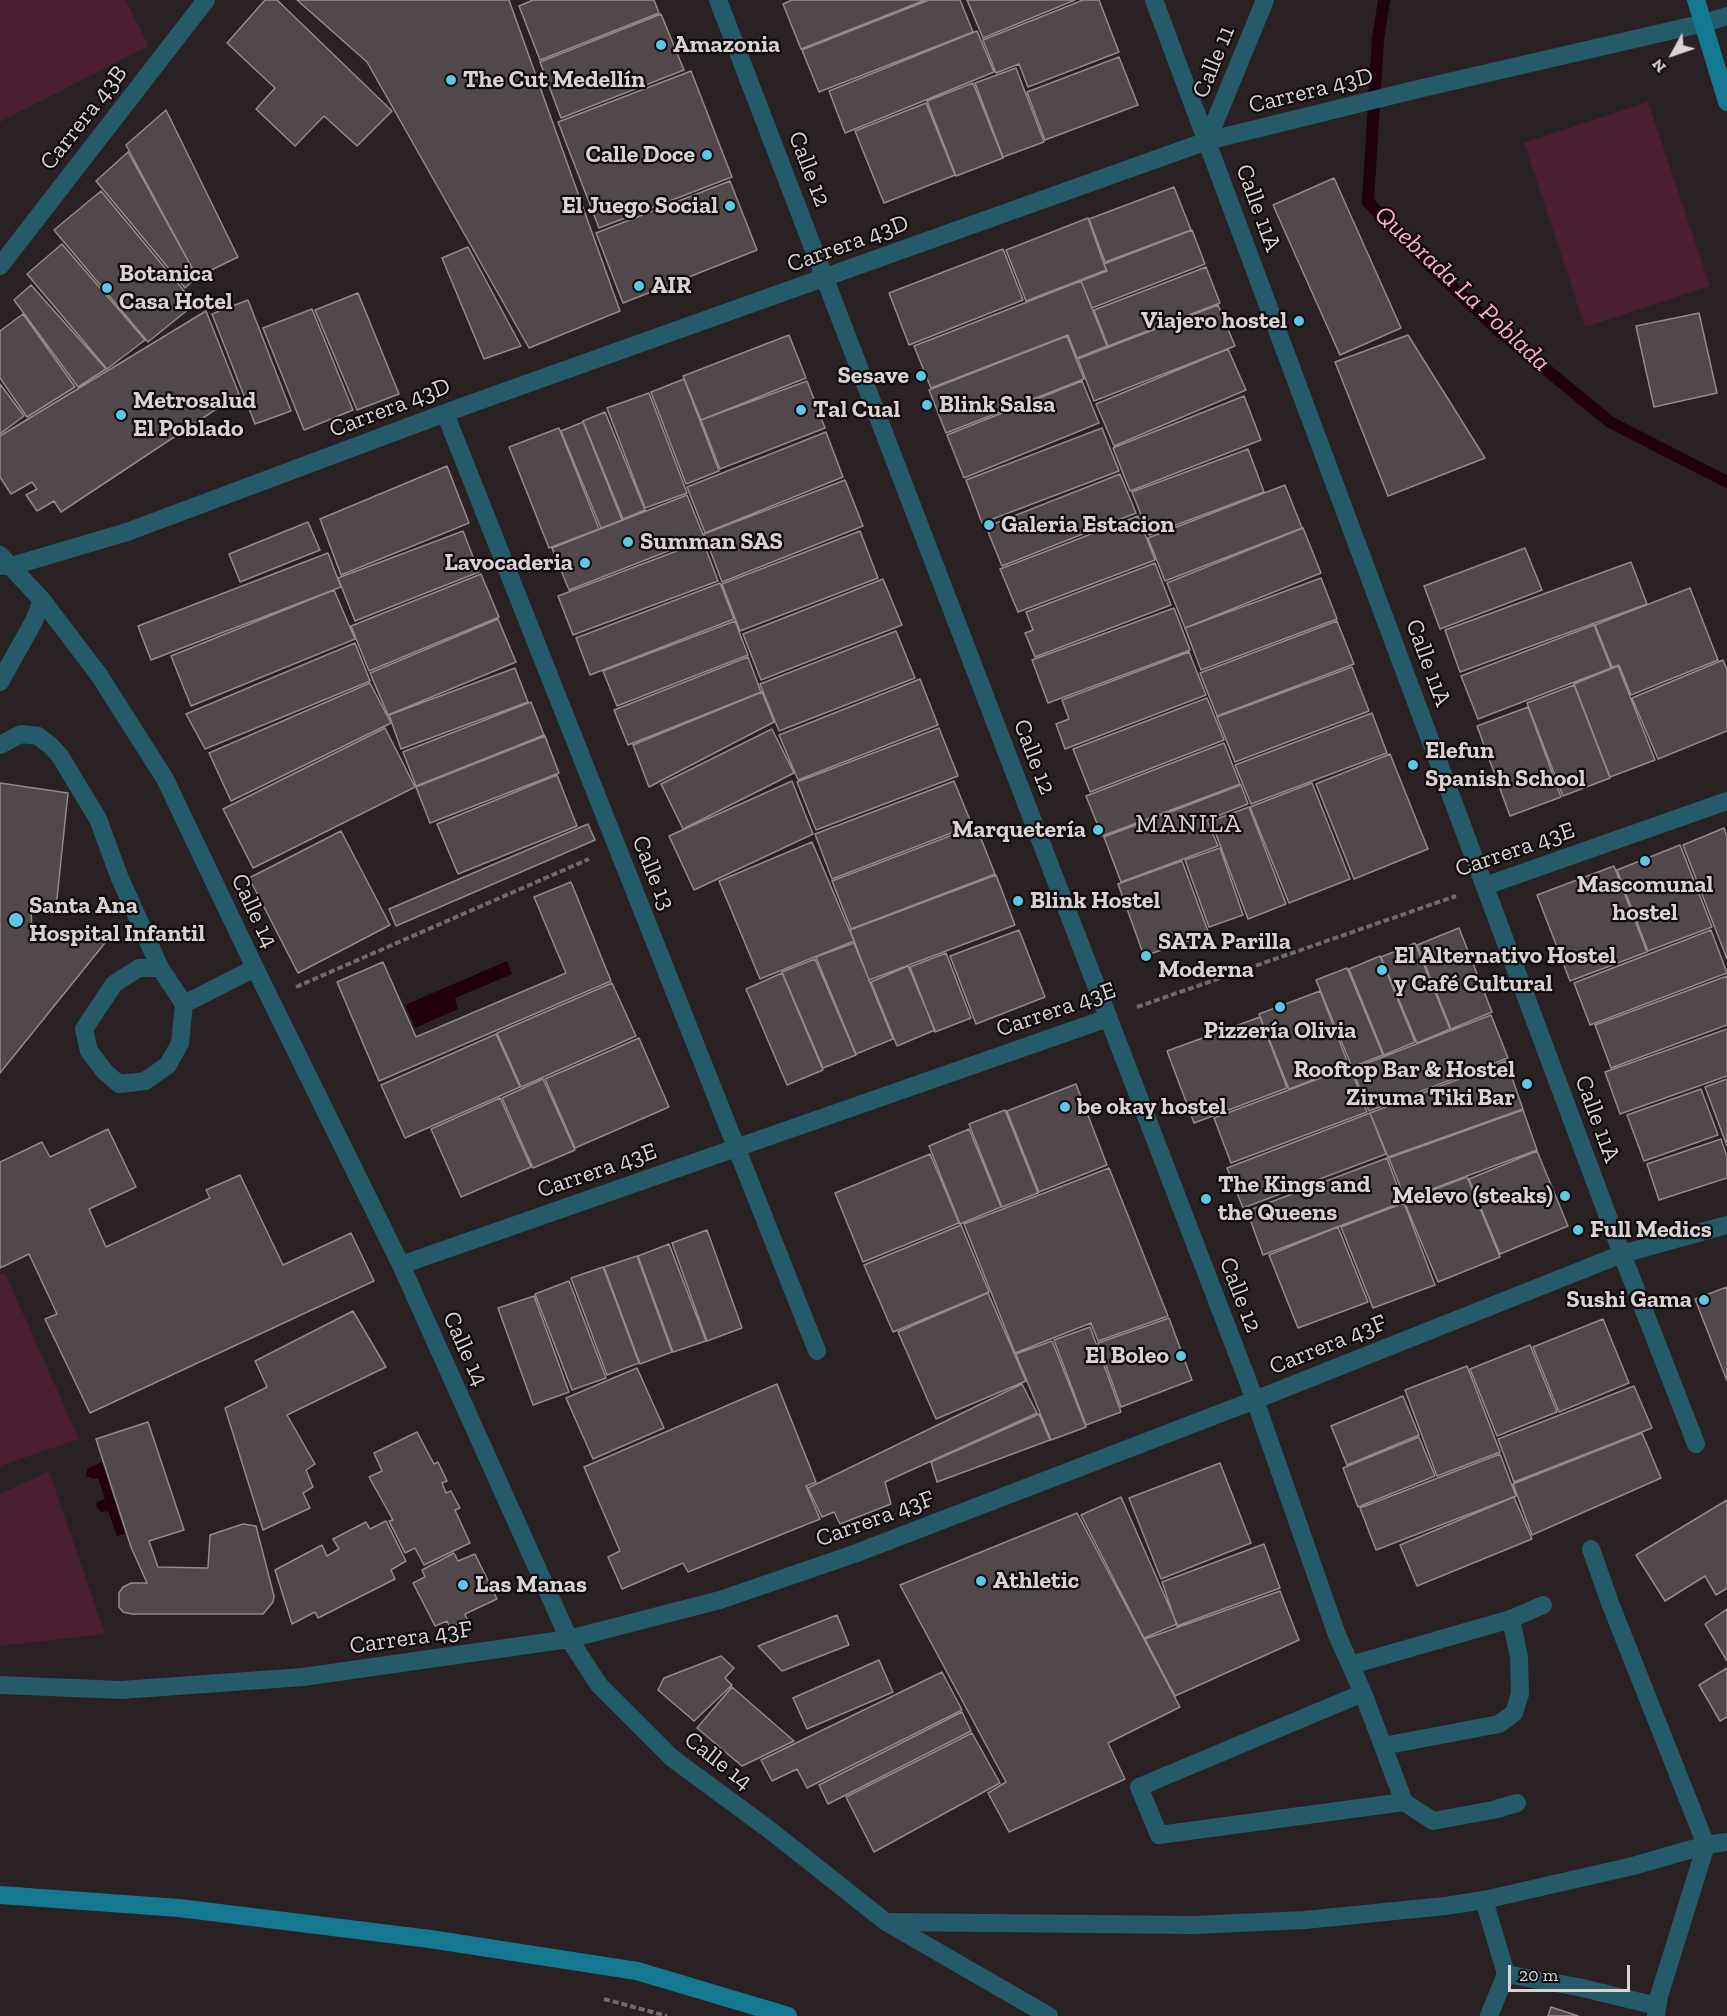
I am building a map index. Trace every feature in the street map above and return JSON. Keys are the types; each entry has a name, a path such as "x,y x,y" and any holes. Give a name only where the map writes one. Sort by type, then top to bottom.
{"street":[{"name":"Carrera 43B","path":"0,266 206,0"},
{"name":"Calle 12","path":"718,0 1255,1400 1337,1635 1363,1693 1404,1802"},
{"name":"Calle 11A","path":"1154,0 1622,1254 1696,1444"},
{"name":"Calle 11","path":"1208,141 1264,0"},
{"path":"1696,0 1727,102"},
{"name":"Carrera 43D","path":"4,562 127,532 445,413 1208,141 1727,16"},
{"name":"Calle 13","path":"445,413 817,1351"},
{"name":"Calle 14","path":"4,562 42,600 99,675 165,779 401,1265 569,1639 599,1685 672,1758 771,1831 886,1922 1048,2016"},
{"path":"0,682 34,621 42,600"},
{"path":"0,745 21,734 38,736 60,756 98,819 119,876 160,968 184,1004 180,1043 168,1065 146,1081 119,1084 105,1072 89,1051 84,1029 114,984 139,968 160,968"},
{"name":"Carrera 43E","path":"1485,886 1727,801"},
{"path":"184,1004 255,968"},
{"name":"Carrera 43E","path":"401,1265 1108,1018"},
{"name":"Carrera 43F","path":"0,1685 121,1690 303,1677 569,1639 720,1600 843,1557 1255,1400 1622,1254 1727,1225"},
{"path":"1506,1974 1578,1988 1656,2011 1706,1845 1610,1603 1591,1549"},
{"path":"1351,1665 1511,1619 1543,1605"},
{"path":"1383,1746 1499,1725 1514,1713 1520,1694 1519,1658 1511,1619"},
{"path":"1363,1693 1139,1787 1159,1834 1404,1802 1433,1821 1493,1810 1516,1803"},
{"path":"886,1922 1194,1925 1305,1920 1484,1900 1633,1866 1706,1845 1727,1842"},
{"path":"0,1895 179,1908 430,1939 637,1971 788,2016"},
{"path":"1484,1900 1506,1974 1489,2016"}],"path":[{"path":"270,999 617,847"},
{"name":"Carrera 43E","path":"1108,1018 1485,886"}],"shaded area":[{"path":"0,0 125,0 149,46 0,122"},
{"path":"1648,102 1710,286 1585,327 1524,143"},
{"path":"507,961 512,974 455,998 458,1009 415,1028 405,1005"},
{"path":"5,1273 79,1439 0,1466 0,1275"},
{"path":"102,1462 125,1534 117,1536 108,1511 101,1512 96,1506 97,1502 105,1499 98,1478 93,1479 86,1476 87,1469"},
{"path":"49,1471 105,1634 0,1646 0,1494"}],"building":[{"path":"265,0 277,0 392,111 357,146 324,116 295,146 256,109 275,88 227,43"},
{"path":"297,0 509,0 620,311 529,348 367,62"},
{"path":"533,0 654,0 659,13 540,60 519,6"},
{"path":"792,0 925,0 801,49 783,4"},
{"path":"929,0 960,0 973,32 819,92 802,50"},
{"path":"967,0 1075,0 983,38"},
{"path":"1083,0 1099,0 1119,52 1028,87 1019,64 996,73 983,40"},
{"path":"661,14 684,70 561,118 540,62"},
{"path":"977,31 994,72 845,133 829,91"},
{"path":"1119,57 1138,105 1045,140 1027,92"},
{"path":"1016,68 1044,142 1003,157 975,83"},
{"path":"691,71 732,177 599,228 558,122"},
{"path":"973,83 1003,158 956,176 927,101"},
{"path":"926,103 955,175 884,203 855,131"},
{"path":"166,110 238,257 197,277 126,145"},
{"path":"128,152 197,277 185,288 96,181"},
{"path":"1334,178 1401,328 1340,355 1273,205"},
{"path":"730,181 757,250 623,303 596,233"},
{"path":"1174,187 1191,230 1105,262 1089,219"},
{"path":"101,191 195,304 148,342 54,230"},
{"path":"1088,218 1106,270 1026,301 1006,250"},
{"path":"1192,230 1205,264 1092,308 1081,281 1107,271 1104,264"},
{"path":"62,244 145,340 107,369 27,274"},
{"path":"468,247 521,346 484,359 442,258"},
{"path":"1003,249 1023,300 909,345 889,293"},
{"path":"1206,267 1220,303 1108,346 1094,310"},
{"path":"1081,281 1107,346 1077,358 1068,335 931,388 914,346"},
{"path":"31,285 106,369 78,387 14,300"},
{"path":"358,293 399,394 357,410 315,310"},
{"path":"248,300 291,411 255,424 212,314"},
{"path":"1218,305 1235,346 1094,401 1078,359"},
{"path":"312,309 353,410 304,430 263,328"},
{"name":"Metrosalud El Poblado","path":"206,311 239,394 61,512 54,501 37,511 26,495 37,489 32,482 11,494 0,477 0,436"},
{"path":"1699,313 1717,393 1654,407 1636,326"},
{"path":"23,314 75,387 27,417 0,378 0,331"},
{"path":"789,335 806,378 701,420 683,376"},
{"path":"1408,335 1485,458 1388,496 1335,362"},
{"path":"1067,336 1084,379 946,433 929,390"},
{"path":"1228,349 1246,390 1114,446 1096,404"},
{"path":"684,379 719,471 686,484 651,392"},
{"path":"807,381 825,428 720,469 701,420"},
{"path":"1082,381 1099,423 964,478 947,435"},
{"path":"0,384 24,416 0,434"},
{"path":"649,393 687,493 645,508 607,408"},
{"path":"1244,396 1261,440 1130,491 1113,448"},
{"path":"605,412 645,510 623,519 583,421"},
{"path":"583,422 622,520 601,528 561,431"},
{"path":"559,428 599,529 549,548 509,447"},
{"path":"1102,428 1119,471 982,523 966,480"},
{"path":"826,432 843,477 705,533 687,487"},
{"path":"1248,449 1264,492 1149,535 1132,492"},
{"path":"447,466 469,523 341,575 320,519"},
{"path":"1120,474 1136,513 1002,566 986,527"},
{"path":"845,480 863,526 722,582 704,534"},
{"path":"1285,485 1302,528 1165,581 1148,538"},
{"name":"Summan SAS","path":"687,495 704,537 569,590 552,548"},
{"path":"1138,516 1155,560 1018,612 1000,569"},
{"path":"308,522 320,550 240,582 229,554"},
{"path":"1303,528 1321,573 1185,628 1167,583"},
{"path":"463,531 479,572 355,621 338,578"},
{"path":"860,531 878,578 740,631 722,584"},
{"path":"703,541 718,581 573,635 558,596"},
{"path":"1525,548 1542,590 1440,629 1424,586"},
{"path":"328,553 341,587 151,660 138,626"},
{"path":"1631,562 1647,604 1460,672 1445,630"},
{"path":"1155,563 1171,605 1035,657 1025,633 1033,630 1026,612"},
{"path":"481,574 499,617 369,671 351,626"},
{"path":"1321,578 1337,619 1201,670 1185,628"},
{"path":"883,579 902,625 761,680 743,634"},
{"path":"720,583 734,619 590,675 576,638"},
{"path":"1690,588 1718,660 1631,695 1619,665 1612,667 1595,625"},
{"path":"334,590 355,639 191,706 171,656"},
{"path":"1174,608 1190,650 1048,703 1032,660"},
{"path":"498,619 516,662 388,715 370,673"},
{"path":"735,621 748,655 617,706 603,671"},
{"path":"1337,621 1354,664 1217,716 1200,673"},
{"path":"1594,625 1611,668 1478,719 1461,676"},
{"path":"896,631 915,678 779,731 760,684"},
{"path":"355,643 370,681 205,749 186,714"},
{"path":"1189,652 1206,695 1065,749 1056,724 1069,719 1062,700"},
{"path":"748,657 761,692 628,745 614,710"},
{"path":"1723,660 1727,670 1727,731 1658,759 1632,698"},
{"path":"1618,666 1655,760 1610,777 1574,684"},
{"path":"1352,667 1369,711 1235,762 1217,717"},
{"path":"515,668 528,702 401,749 389,715"},
{"path":"920,679 938,725 798,780 779,735"},
{"path":"370,683 391,723 231,801 209,753"},
{"path":"1574,685 1610,778 1563,796 1527,703"},
{"path":"762,692 774,722 649,787 633,745"},
{"path":"1207,698 1224,740 1090,792 1073,749"},
{"path":"531,702 544,735 416,786 403,752"},
{"path":"1528,707 1561,797 1510,816 1477,726"},
{"path":"1372,713 1387,753 1251,804 1235,765"},
{"path":"385,728 415,787 253,868 223,809"},
{"path":"939,728 958,776 816,830 797,782"},
{"path":"772,729 794,773 683,829 661,784"},
{"path":"545,736 559,773 430,823 416,787"},
{"path":"1224,743 1240,784 1102,836 1086,796"},
{"path":"1390,754 1428,849 1354,879 1316,784"},
{"path":"557,775 577,826 458,874 437,824"},
{"path":"792,781 813,834 694,890 669,836"},
{"path":"954,781 972,825 832,879 815,834"},
{"name":"Santa Ana Hospital Infantil","path":"0,783 68,793 56,908 31,905 32,936 113,933 0,1073"},
{"path":"1312,783 1350,879 1289,903 1250,807"},
{"path":"1241,785 1248,804 1207,820 1218,846 1121,882 1104,837"},
{"path":"1249,807 1286,904 1248,919 1211,821"},
{"path":"588,824 595,840 396,926 389,909"},
{"path":"976,826 995,874 851,929 832,881"},
{"path":"1724,828 1727,837 1727,959 1683,845"},
{"path":"341,831 390,925 298,973 249,878"},
{"path":"812,842 854,941 760,979 719,881"},
{"path":"1680,845 1712,927 1648,951 1617,870"},
{"path":"1220,848 1243,915 1209,927 1185,860"},
{"path":"1182,861 1209,934 1144,956 1118,884"},
{"path":"1614,866 1647,952 1570,981 1537,895"},
{"path":"996,875 1015,925 869,980 850,930"},
{"path":"571,882 611,981 379,1081 337,982 383,962 416,1037 566,973 534,897"},
{"path":"1459,928 1492,1012 1451,1029 1417,945"},
{"path":"1019,930 1045,997 976,1024 950,956"},
{"path":"1711,930 1727,973 1590,1025 1574,983"},
{"path":"854,943 893,1039 856,1054 816,957"},
{"path":"1415,943 1450,1029 1417,1043 1381,957"},
{"path":"946,953 971,1018 935,1032 910,967"},
{"path":"1380,956 1415,1042 1384,1055 1349,969"},
{"path":"815,959 856,1055 823,1068 782,972"},
{"path":"908,966 935,1030 897,1046 871,982"},
{"path":"1347,968 1383,1055 1352,1067 1316,980"},
{"path":"782,973 823,1070 787,1085 746,989"},
{"path":"1727,976 1727,1025 1611,1068 1595,1025"},
{"path":"612,983 636,1036 521,1087 497,1033"},
{"path":"1320,991 1349,1066 1289,1089 1259,1014"},
{"path":"1491,1015 1508,1058 1369,1111 1352,1069"},
{"path":"1260,1017 1287,1088 1194,1123 1167,1051"},
{"path":"1727,1029 1727,1076 1620,1114 1605,1072"},
{"path":"496,1034 520,1087 405,1138 381,1085"},
{"path":"639,1038 669,1107 575,1148 545,1079"},
{"path":"1506,1061 1523,1109 1388,1157 1370,1113"},
{"path":"1350,1067 1367,1112 1231,1163 1214,1118"},
{"path":"543,1079 575,1150 533,1168 502,1098"},
{"path":"1727,1079 1727,1146 1705,1087"},
{"path":"1076,1084 1107,1165 1039,1192 1007,1111"},
{"path":"1701,1089 1718,1135 1644,1161 1627,1115"},
{"path":"500,1098 531,1167 461,1197 431,1129"},
{"path":"1005,1110 1038,1193 1002,1207 969,1124"},
{"path":"1523,1110 1537,1150 1405,1199 1389,1158"},
{"path":"1370,1113 1386,1154 1243,1208 1227,1168"},
{"path":"108,1129 136,1187 89,1209 106,1247 210,1198 206,1190 240,1175 283,1265 351,1233 374,1281 90,1413 45,1319 57,1314 29,1254 0,1268 0,1162 42,1142 50,1157"},
{"path":"969,1129 1001,1207 960,1224 929,1146"},
{"path":"1721,1139 1727,1157 1727,1178 1659,1200 1647,1164"},
{"path":"1537,1151 1568,1226 1500,1254 1469,1179"},
{"path":"930,1154 959,1223 863,1262 835,1193"},
{"path":"1387,1158 1403,1202 1263,1255 1247,1211"},
{"path":"1109,1168 1168,1316 1098,1341 1091,1323 1015,1353 964,1224"},
{"path":"1467,1177 1500,1257 1438,1282 1404,1201"},
{"path":"1404,1203 1435,1285 1373,1308 1341,1227"},
{"path":"961,1225 989,1292 893,1332 864,1265"},
{"path":"1338,1227 1368,1302 1298,1328 1269,1255"},
{"path":"707,1230 742,1328 707,1341 672,1243"},
{"path":"669,1244 706,1341 673,1352 638,1256"},
{"path":"637,1256 672,1352 640,1364 604,1267"},
{"path":"603,1267 639,1363 607,1375 571,1278"},
{"path":"569,1281 606,1378 572,1390 535,1294"},
{"path":"1727,1287 1727,1381 1695,1299"},
{"path":"988,1293 1026,1381 936,1419 898,1332"},
{"path":"534,1296 569,1392 533,1405 498,1308"},
{"path":"353,1311 386,1367 287,1415 315,1464 306,1470 313,1487 303,1493 310,1508 263,1530 225,1408 267,1387 255,1361"},
{"path":"1169,1318 1192,1380 1121,1407 1098,1343"},
{"path":"1603,1319 1629,1383 1559,1412 1533,1347"},
{"path":"1090,1327 1121,1412 1086,1425 1054,1340"},
{"path":"1052,1341 1086,1427 1051,1440 1016,1354"},
{"path":"1530,1345 1557,1412 1497,1436 1470,1369"},
{"path":"1467,1366 1500,1452 1437,1476 1405,1390"},
{"path":"637,1368 664,1428 593,1459 566,1398"},
{"path":"777,1384 816,1482 806,1486 820,1519 688,1572 683,1563 622,1589 608,1557 620,1551 584,1467"},
{"path":"1022,1384 1037,1413 885,1482 891,1504 840,1524 834,1512 822,1517 808,1488"},
{"path":"1634,1386 1652,1428 1514,1482 1498,1439"},
{"path":"1403,1396 1419,1435 1347,1465 1331,1426"},
{"path":"1039,1414 1050,1440 937,1482 931,1462"},
{"path":"148,1422 184,1530 149,1541 158,1567 208,1568 210,1535 243,1524 256,1526 274,1596 273,1602 263,1614 132,1614 123,1612 119,1607 119,1593 123,1587 131,1583 147,1583 131,1547 96,1439"},
{"path":"417,1432 434,1464 438,1462 447,1481 442,1483 446,1493 451,1491 460,1508 455,1510 470,1543 424,1565 415,1548 405,1553 389,1521 393,1520 369,1477 382,1471 374,1453"},
{"path":"1642,1433 1661,1478 1532,1535 1513,1484"},
{"path":"1419,1437 1435,1476 1358,1507 1343,1468"},
{"path":"1500,1454 1516,1496 1376,1550 1360,1508"},
{"path":"1220,1463 1251,1543 1161,1579 1129,1498"},
{"path":"1121,1497 1177,1624 1144,1638 1081,1515"},
{"path":"1514,1497 1532,1539 1417,1586 1400,1545"},
{"path":"1727,1500 1727,1588 1716,1595 1705,1576 1665,1601 1636,1555"},
{"path":"1077,1513 1180,1707 1108,1743 1125,1779 1009,1832 988,1793 1006,1782 900,1585"},
{"path":"386,1521 406,1561 391,1570 395,1579 318,1618 315,1612 292,1624 275,1570 322,1545 327,1556 339,1549 333,1539 366,1522 370,1529"},
{"path":"1264,1544 1280,1588 1177,1626 1162,1582"},
{"path":"454,1553 458,1561 475,1554 497,1599 465,1614 467,1619 450,1628 447,1621 435,1626 413,1583 425,1577 422,1570"},
{"path":"1280,1591 1299,1640 1175,1696 1145,1639"},
{"path":"1727,1609 1727,1661 1705,1624"},
{"path":"837,1615 849,1645 782,1671 758,1646"},
{"path":"721,1656 734,1668 725,1678 732,1685 694,1721 658,1690 664,1678"},
{"path":"879,1660 893,1692 807,1729 793,1698"},
{"path":"1727,1668 1727,1717 1720,1721 1699,1685"},
{"path":"942,1672 962,1710 807,1788 797,1769 772,1781 761,1760"},
{"path":"732,1687 794,1741 742,1766 697,1728"},
{"path":"962,1712 971,1731 828,1804 819,1785"},
{"path":"972,1733 1000,1783 874,1852 846,1797"},
{"path":"1551,2007 1578,2016 1548,2016"}],"waterway":[{"name":"Quebrada La Poblada","path":"1384,0 1378,39 1368,202 1425,261 1499,331 1610,422 1727,482"}],"place":[{"name":"Amazonia","path":"661,45"},
{"name":"The Cut Medellín","path":"451,80"},
{"name":"Calle Doce","path":"707,155"},
{"name":"El Juego Social","path":"730,206"},
{"name":"AIR","path":"639,286"},
{"name":"Botanica Casa Hotel","path":"107,288"},
{"name":"Viajero hostel","path":"1299,321"},
{"name":"Sesave","path":"921,376"},
{"name":"Blink Salsa","path":"927,405"},
{"name":"Tal Cual","path":"801,410"},
{"name":"Metrosalud El Poblado","path":"121,415"},
{"name":"Galeria Estacion","path":"989,525"},
{"name":"Summan SAS","path":"628,542"},
{"name":"Lavocaderia","path":"585,563"},
{"name":"Elefun Spanish School","path":"1413,765"},
{"name":"Marquetería","path":"1098,830"},
{"name":"Mascomunal hostel","path":"1645,861"},
{"name":"Blink Hostel","path":"1018,901"},
{"name":"Santa Ana Hospital Infantil","path":"16,920"},
{"name":"SATA Parilla Moderna","path":"1146,956"},
{"name":"El Alternativo Hostel y Café Cultural","path":"1382,970"},
{"name":"Pizzería Olivia","path":"1280,1007"},
{"name":"Rooftop Bar & Hostel Ziruma Tiki Bar","path":"1527,1084"},
{"name":"be okay hostel","path":"1065,1107"},
{"name":"Melevo (steaks)","path":"1565,1196"},
{"name":"The Kings and the Queens","path":"1206,1199"},
{"name":"Full Medics","path":"1578,1230"},
{"name":"Sushi Gama","path":"1704,1300"},
{"name":"El Boleo","path":"1181,1356"},
{"name":"Athletic","path":"981,1581"},
{"name":"Las Manas","path":"463,1585"}],"district":[{"name":"MANILA","path":"1189,825"}]}
